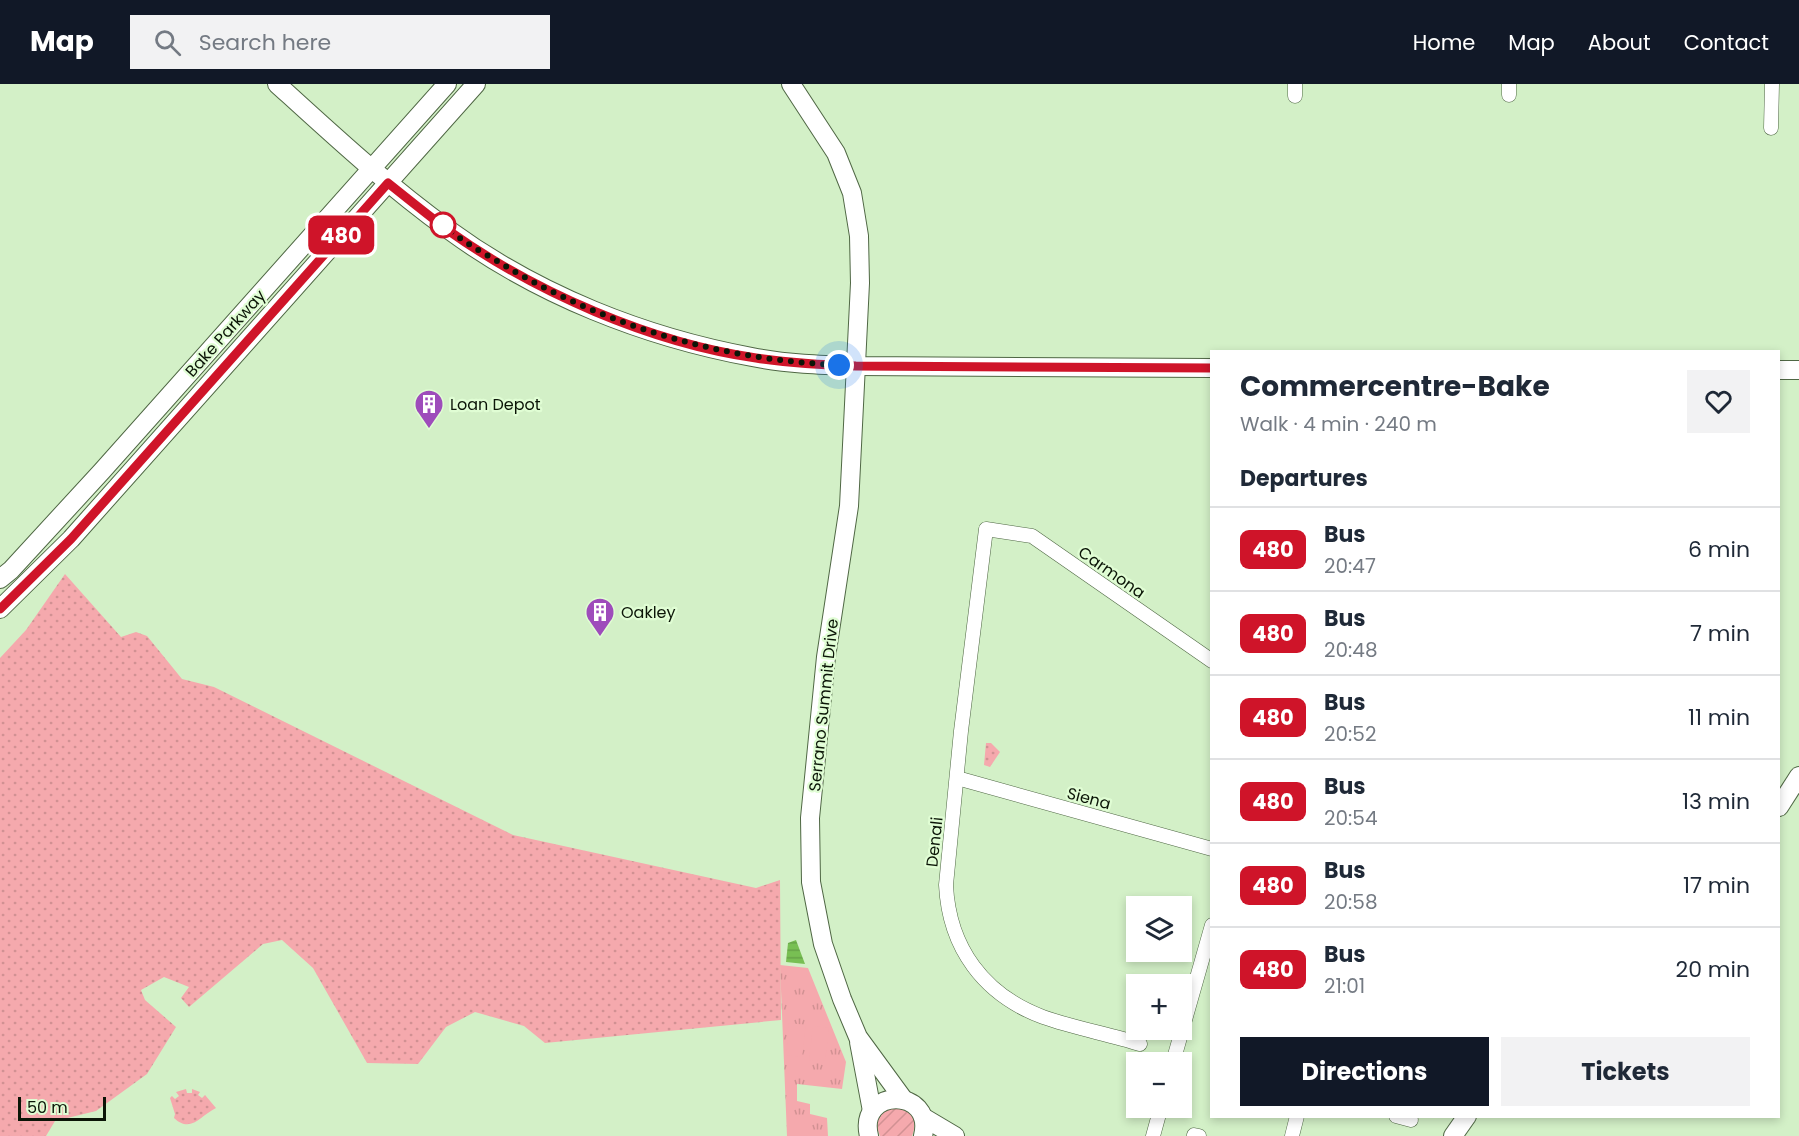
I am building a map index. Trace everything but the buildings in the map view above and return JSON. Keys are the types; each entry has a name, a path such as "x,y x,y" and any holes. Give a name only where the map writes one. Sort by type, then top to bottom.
{"street":[{"path":"277,84 388,183 450,231 492,259 537,284 618,321 684,342 753,358 806,364 1210,368"},
{"name":"Bake Parkway","path":"0,579 11,570 102,471 447,84"},
{"name":"Bake Parkway","path":"0,609 71,539 476,84"},
{"name":"Serrano Summit Drive","path":"791,84 836,153 852,193 859,236 860,283 849,506 826,657 810,818 811,882 823,944 858,1037 872,1111 868,1119 869,1136"},
{"path":"1770,128 1772,84"},
{"path":"1780,370 1799,370"},
{"name":"Carmona","path":"986,529 1032,537 1210,660"},
{"name":"Denali","path":"986,529 961,731 946,885 947,903 955,935 969,962 995,990 1018,1005 1043,1017 1140,1044"},
{"path":"1780,805 1799,776"},
{"name":"Siena","path":"957,778 1210,848"},
{"path":"1176,1052 1210,935"},
{"name":"Serrano Summit Drive","path":"858,1037 904,1100 912,1103 923,1117 955,1136"},
{"path":"872,1111 887,1100 904,1100"},
{"path":"923,1117 923,1136"},
{"path":"1153,1136 1158,1118"},
{"path":"1292,1136 1296,1118"},
{"path":"1404,1118 1411,1120"},
{"path":"1453,1136 1466,1118"}],"green space":[{"path":"65,574 121,637 136,632 147,636 182,679 214,687 513,835 756,888 780,880 781,1020 545,1043 524,1026 475,1012 446,1027 418,1064 367,1063 313,968 282,940 263,944 189,1007 181,998 189,987 164,977 141,990 145,1000 176,1027 147,1074 96,1111 55,1121 46,1136 0,1136 0,658 26,630"},
{"path":"986,743 991,743 1000,752 990,767 984,765"},
{"path":"780,965 808,968 846,1062 842,1089 797,1084 797,1101 810,1104 810,1114 827,1118 828,1136 787,1136"},
{"path":"789,1023 806,1025 802,1057 786,1055"},
{"path":"813,1026 829,1028 825,1061 809,1060"},
{"path":"186,1089 187,1093 192,1093 192,1089 200,1092 198,1095 202,1098 205,1095 216,1108 191,1124 180,1122 174,1118 170,1098 172,1096 175,1099 179,1096 176,1092"},
{"path":"890,1108 911,1114 914,1123 912,1136 880,1136 877,1127 878,1120"}],"shaded area":[{"path":"796,940 805,964 786,962 788,943"}],"bus line":[{"name":"480","path":"0,609 71,539 388,183 450,231 492,259 537,284 618,321 684,342 753,358 806,364 856,366 1210,368"}],"place":[{"name":"Loan Depot","path":"429,430"},
{"name":"Oakley","path":"600,638"}],"route":[{"path":"443,225 492,259 537,284 618,321 684,342 753,358 839,365"}]}
